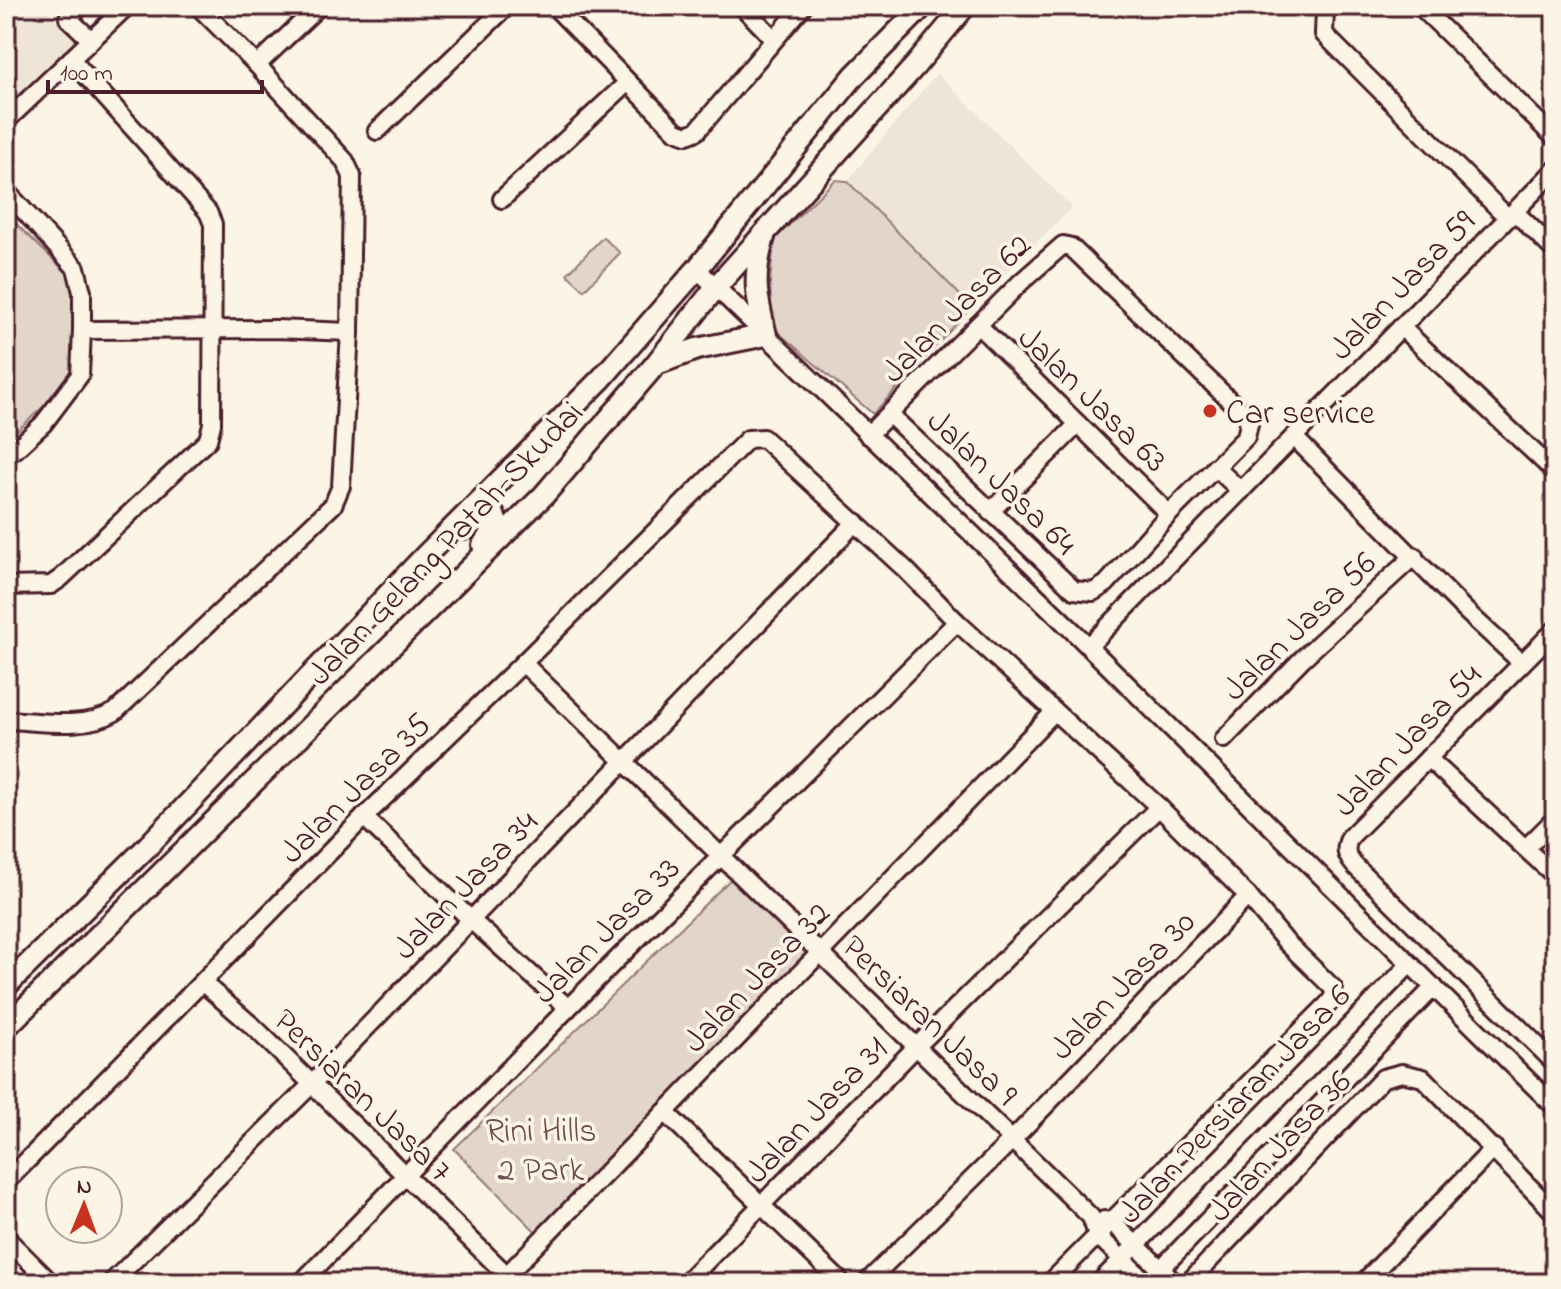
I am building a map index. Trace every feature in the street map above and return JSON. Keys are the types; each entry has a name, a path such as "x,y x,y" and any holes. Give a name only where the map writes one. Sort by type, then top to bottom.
{"main road":[{"name":"Jalan Gelang Patah-Skudai","path":"6,1027 544,495 655,365 716,287 965,6"},
{"name":"Jalan Gelang Patah-Skudai","path":"6,986 146,848 425,556 602,378 697,269 854,76 916,9"},
{"path":"655,365 697,349 766,335 755,276 765,232"},
{"path":"425,556 486,515 494,515 497,524 490,537 456,581"}],"street":[{"path":"81,6 63,12 91,40"},
{"path":"6,121 127,6"},
{"path":"6,720 78,722 101,720 115,712 333,505 341,486 350,332 352,176 345,161 198,6"},
{"path":"257,65 319,6"},
{"path":"377,131 507,6"},
{"path":"554,6 676,131 687,135 697,131 803,6"},
{"path":"742,6 774,39"},
{"path":"1420,6 1555,138"},
{"path":"1325,9 1324,34 1511,215 1555,251"},
{"path":"6,586 51,585 61,578 208,440 212,424 215,329 213,224 208,212 71,59"},
{"path":"502,199 627,83"},
{"name":"Jalan Jasa 59","path":"1089,646 1555,170"},
{"path":"6,191 76,268 82,292 80,375 43,424 16,449 6,454"},
{"name":"Jalan Jasa 62","path":"868,435 1058,248 1071,247 1247,417 1249,431 1106,584 1093,592 1074,590"},
{"path":"697,269 1089,646 1555,1107"},
{"name":"Jalan Jasa 63","path":"978,325 1169,514"},
{"path":"1401,327 1555,472"},
{"path":"82,330 350,332"},
{"name":"Jalan Jasa 64","path":"890,415 1074,590"},
{"path":"990,512 1078,424"},
{"path":"1294,437 1467,612 1522,663"},
{"name":"Jalan Jasa 35","path":"6,1182 364,817 748,439 763,438 856,522"},
{"path":"1215,467 1241,491"},
{"path":"856,522 957,622 1159,807 1248,896 1287,943 1333,988 1334,995 1330,1002 1050,1283"},
{"name":"Jalan Jasa 34","path":"111,1283 312,1084 856,522"},
{"name":"Jalan Jasa 56","path":"1224,739 1303,658 1414,556"},
{"name":"Jalan Jasa 33","path":"301,1283 568,1008 957,622"},
{"name":"Jalan Jasa 54","path":"1555,630 1347,843 1347,855 1365,876 1555,1063"},
{"name":"Persiaran Jasa 9","path":"523,663 1091,1217 1097,1235 1147,1283"},
{"name":"Jalan Jasa 32","path":"507,1280 665,1112 1054,712"},
{"path":"1428,758 1555,876"},
{"name":"Jalan Jasa 31","path":"685,1283 917,1046 1159,807"},
{"path":"364,817 568,1008"},
{"path":"1527,847 1555,819"},
{"name":"Jalan Jasa 30","path":"866,1283 1012,1140 1248,896"},
{"name":"Jalan Persiaran Jasa 6","path":"1099,1283 1410,964"},
{"name":"Persiaran Jasa 7","path":"203,983 257,1030 507,1280"},
{"name":"Jalan Persiaran Jasa 6","path":"1147,1283 1434,987"},
{"name":"Jalan Jasa 36","path":"1188,1283 1383,1078 1402,1073 1423,1078 1494,1148"},
{"path":"665,1112 842,1283"},
{"path":"1363,1283 1494,1148 1555,1213"},
{"path":"1091,1217 1112,1222 1175,1283"},
{"path":"6,1238 51,1283"}],"shaded area":[{"path":"6,6 42,6 78,44 6,109"},
{"path":"937,73 1072,207 972,307 847,181"}],"green space":[{"path":"835,180 847,181 972,307 873,414 772,327 770,282 774,240"},
{"path":"6,214 72,278 73,379 6,441"},
{"path":"603,237 620,253 584,290 567,274"},
{"name":"Rini Hills 2 Park","path":"735,875 821,959 540,1236 454,1149"}],"place":[{"name":"Car service","path":"1210,411"}]}
